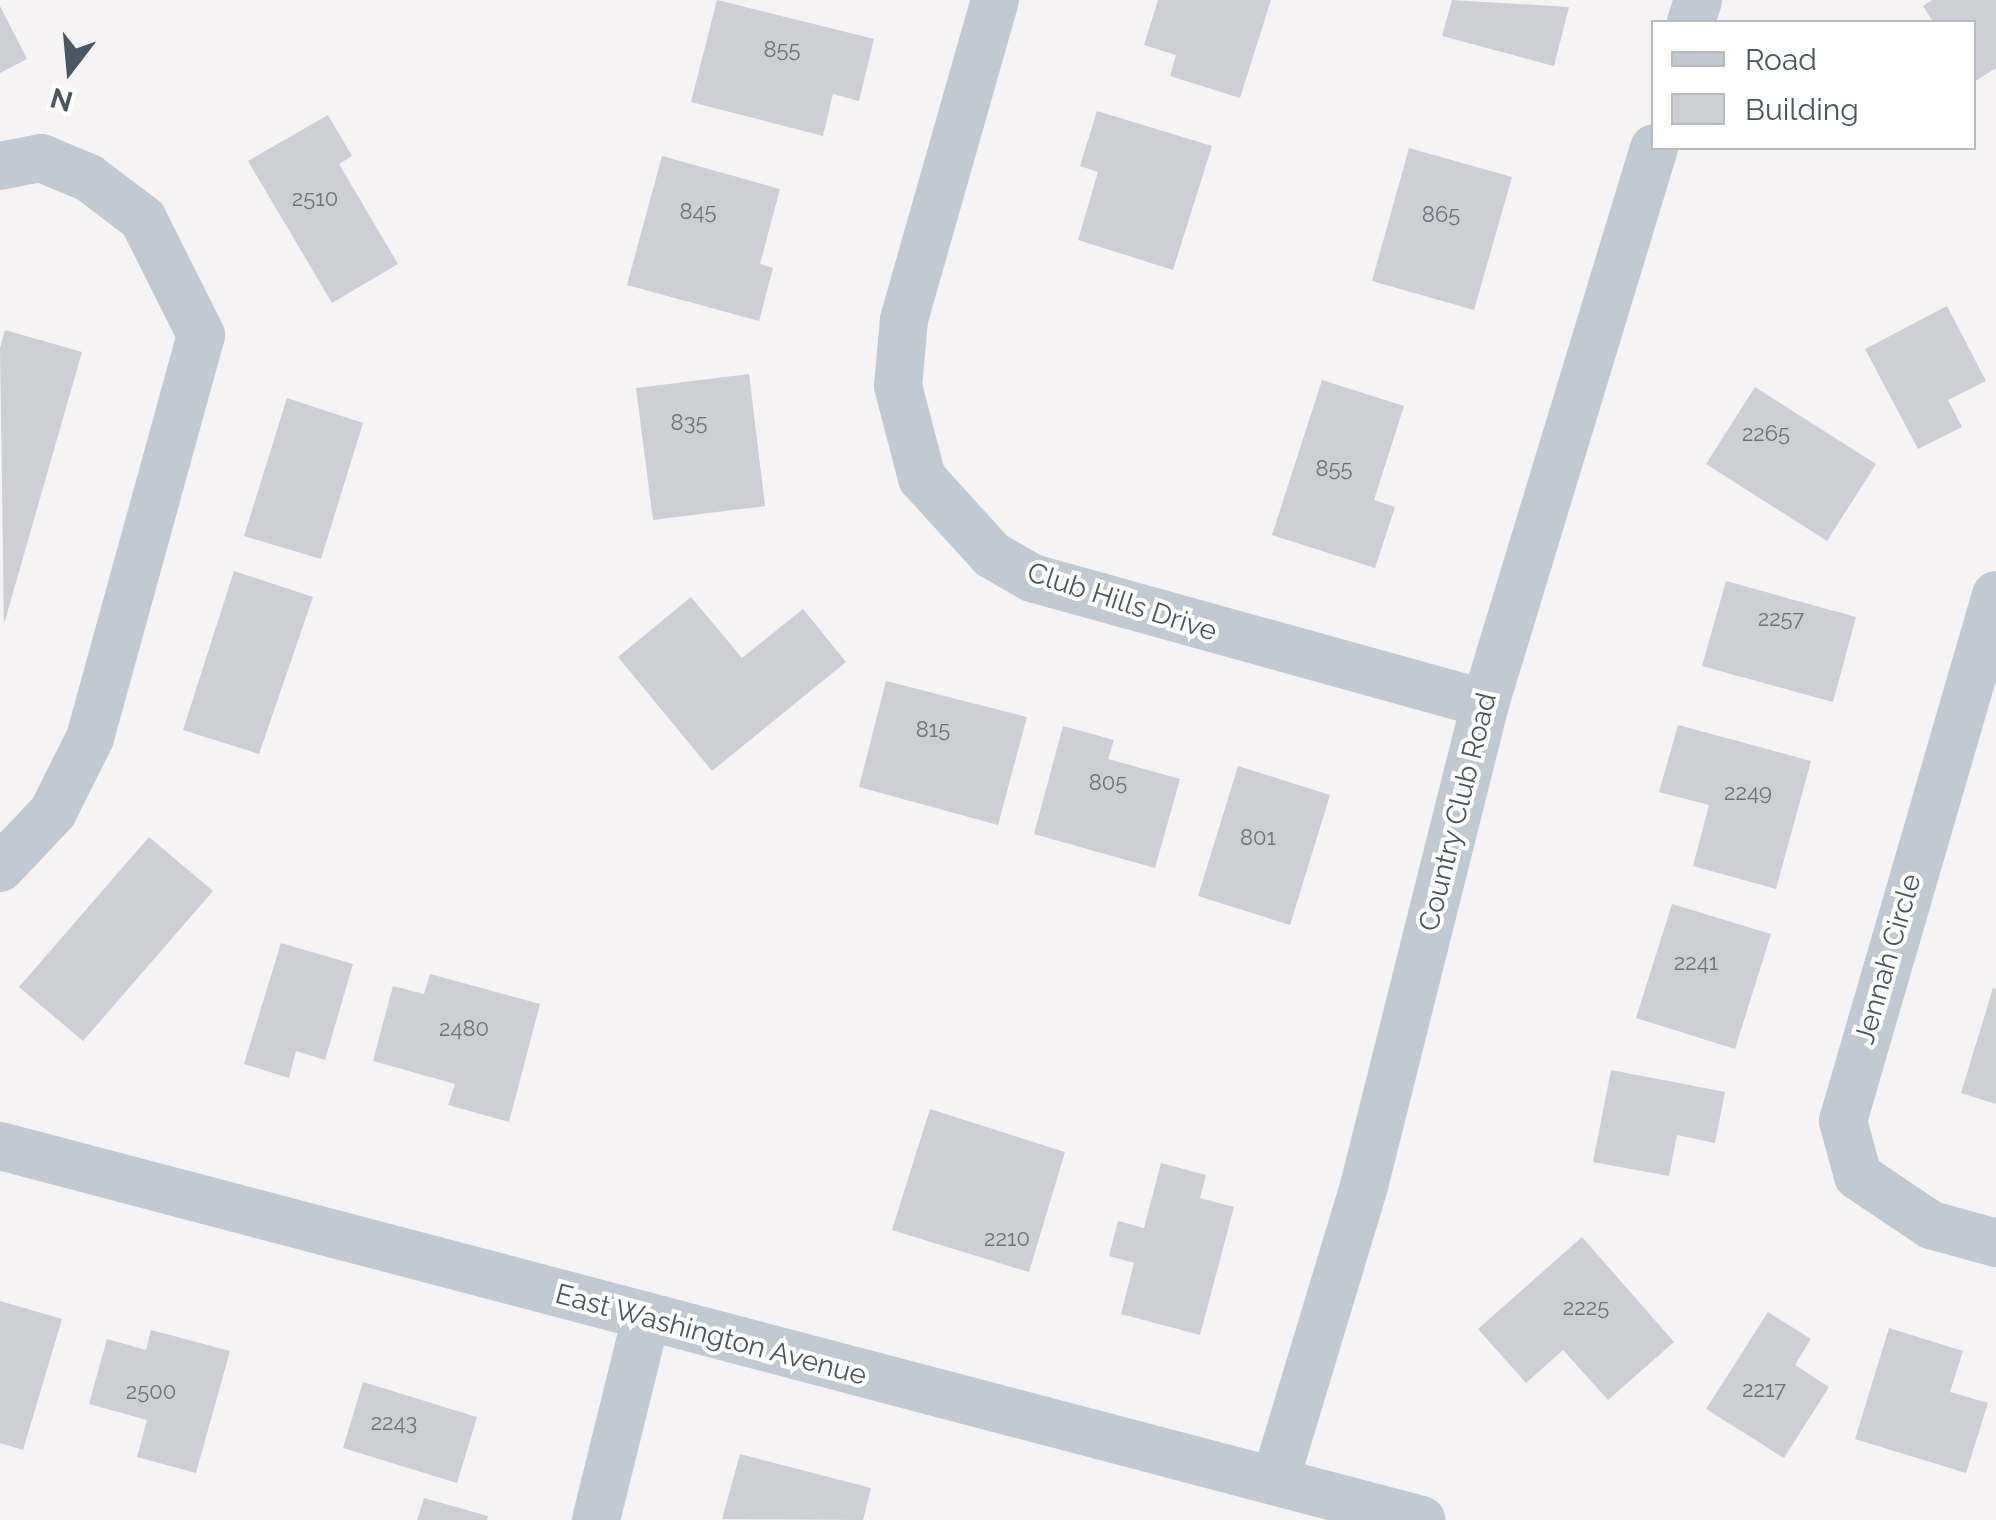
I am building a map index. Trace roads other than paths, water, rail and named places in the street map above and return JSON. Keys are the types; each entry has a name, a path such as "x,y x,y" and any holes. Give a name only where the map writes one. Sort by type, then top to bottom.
{"street":[{"name":"Club Hills Drive","path":"996,0 904,320 898,386 922,478 992,555 1032,578 1485,704"},
{"name":"Country Club Road","path":"1274,1481 1364,1186 1485,704 1653,150"},
{"path":"0,166 41,158 89,178 143,219 201,335 90,738 52,812 0,868"},
{"name":"Jennah Circle","path":"1996,595 1843,1121 1858,1176 1931,1225 1996,1243"},
{"name":"East Washington Avenue","path":"0,1146 1274,1481 1351,1511 1422,1520"},
{"path":"596,1520 646,1318"}]}
